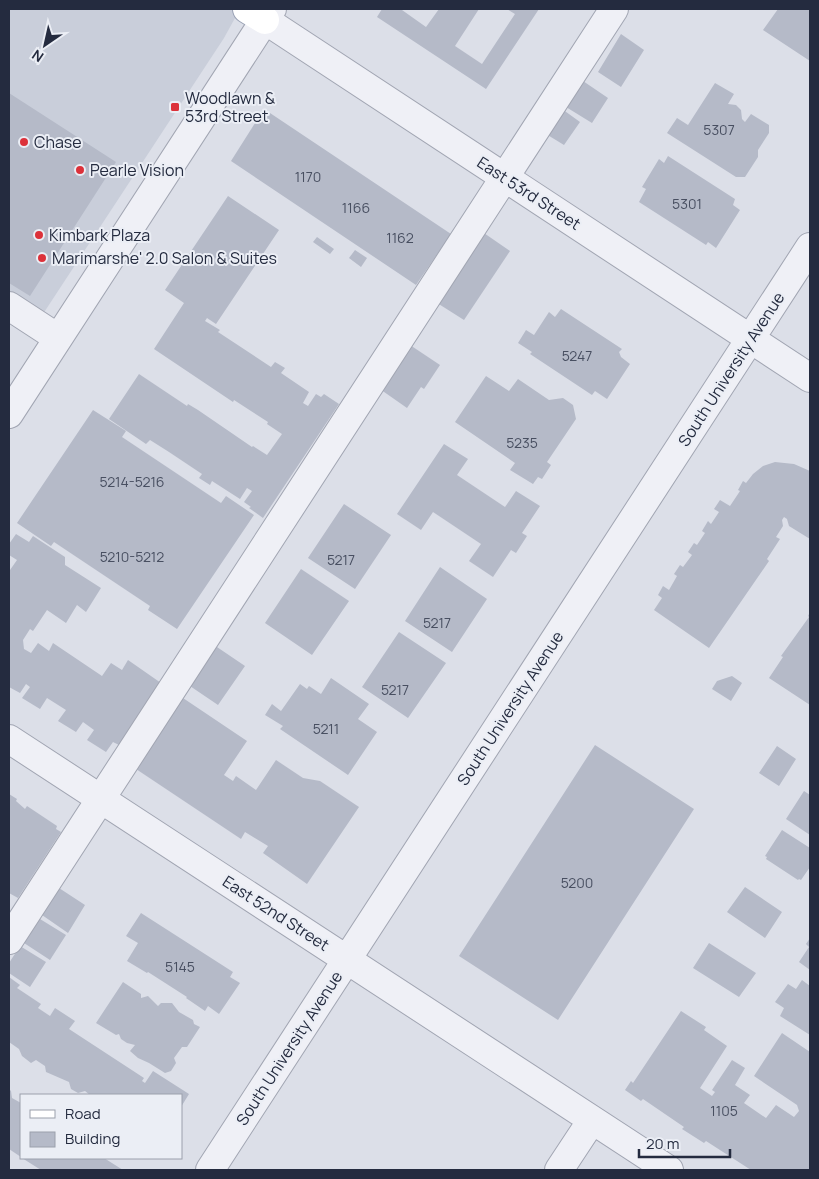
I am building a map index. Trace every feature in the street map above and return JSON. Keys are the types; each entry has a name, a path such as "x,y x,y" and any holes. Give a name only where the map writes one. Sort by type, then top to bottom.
{"street":[{"path":"9,940 614,9"},
{"path":"9,414 261,13"},
{"name":"East 53rd Street","path":"261,13 504,177 810,378"},
{"name":"South University Avenue","path":"210,1170 810,247"},
{"path":"9,306 58,338"},
{"name":"East 52nd Street","path":"9,739 669,1170"},
{"path":"559,1170 592,1120"}],"shaded area":[{"name":"Kimbark Plaza","path":"9,9 240,9 224,38 41,317 9,296"}],"building":[{"path":"382,9 403,9 426,27 439,9 479,9 455,46 482,64 515,14 507,9 539,9 486,89 377,17"},
{"path":"778,9 810,9 810,61 763,30"},
{"path":"621,34 644,50 621,87 598,72"},
{"path":"583,81 608,98 592,123 566,107"},
{"path":"715,83 734,94 728,104 736,105 741,110 742,119 745,122 751,114 769,125 769,133 758,150 758,157 745,177 736,177 667,133 677,118 688,125"},
{"name":"Kimbark Plaza","path":"9,93 116,162 30,296 9,283"},
{"path":"264,109 451,234 416,285 231,161"},
{"path":"562,109 580,122 564,145 546,134"},
{"path":"668,156 735,199 733,205 740,210 716,248 708,242 706,245 639,202 646,189 642,187 659,159 664,163"},
{"path":"228,196 279,230 216,324 207,318 205,321 220,330 218,332 271,367 275,362 285,368 281,373 309,392 303,403 308,406 316,394 321,397 324,394 339,404 263,518 244,502 252,491 247,488 240,499 212,481 210,485 199,478 202,474 169,452 150,440 146,444 109,419 139,374 267,455 282,434 267,424 268,422 234,400 233,402 154,349 184,303 165,290"},
{"path":"481,231 510,251 464,320 434,301"},
{"path":"317,237 334,249 330,254 313,242"},
{"path":"355,250 367,258 361,267 349,258"},
{"path":"561,309 622,349 619,352 621,357 630,364 607,399 595,391 592,395 530,354 532,352 518,343 526,330 534,335 549,312 555,317"},
{"path":"407,343 440,365 424,389 421,387 407,408 377,387"},
{"path":"486,376 509,391 518,379 549,400 563,398 573,405 576,419 547,462 551,465 542,479 538,477 533,484 510,470 515,463 455,422"},
{"path":"93,410 126,431 122,437 221,503 226,496 254,515 177,629 148,610 150,606 54,542 51,546 17,523"},
{"path":"444,444 468,459 457,475 505,507 516,491 540,506 522,533 527,536 516,553 511,550 493,577 469,561 481,544 433,512 421,530 397,514"},
{"path":"775,462 794,464 810,471 810,539 789,526 787,519 784,517 782,520 783,526 776,537 780,539 767,559 769,561 709,648 654,610 662,598 658,595 663,586 669,590 677,576 674,574 680,565 683,567 692,555 688,552 694,543 697,545 705,533 702,531 708,521 711,524 719,512 714,509 720,500 730,506 740,491 738,490 743,481 746,483 763,466"},
{"path":"344,504 391,535 355,589 308,558"},
{"path":"16,534 29,542 33,536 65,557 65,565 101,588 86,612 77,605 66,623 47,610 33,631 30,629 23,640 24,649 31,653 38,643 49,651 53,643 102,676 111,663 122,670 128,660 161,683 119,745 113,742 106,752 87,740 94,730 83,722 76,732 58,721 66,710 47,698 40,709 22,698 30,687 26,684 20,693 9,687 9,569 17,560 9,555 9,544"},
{"path":"440,567 487,599 452,652 405,621"},
{"path":"301,569 349,601 312,655 265,623"},
{"path":"810,612 810,705 769,678 783,657 781,656 809,617"},
{"path":"399,632 446,663 408,718 362,687"},
{"path":"214,645 245,666 218,705 187,684"},
{"path":"732,676 742,683 731,701 712,689 717,681"},
{"path":"331,678 369,704 358,719 377,732 348,775 280,729 283,726 265,715 272,704 281,711 300,684 307,689 309,686 321,694"},
{"path":"180,696 247,741 224,775 233,781 236,776 256,790 276,760 303,778 320,781 359,807 307,884 263,853 268,846 245,832 241,839 133,767"},
{"path":"595,745 694,809 558,1020 459,956"},
{"path":"777,746 796,759 779,786 759,773"},
{"path":"804,791 810,795 810,835 786,819"},
{"path":"9,794 17,799 16,801 25,809 27,806 57,826 56,829 61,832 18,898 9,893"},
{"path":"782,830 810,848 810,867 801,880 798,880 766,859 767,857 765,856"},
{"path":"745,887 782,912 765,938 727,912"},
{"path":"59,888 85,905 68,933 42,915"},
{"path":"141,913 233,972 230,977 240,983 219,1014 208,1006 205,1011 148,972 127,961 138,943 126,936"},
{"path":"40,919 66,935 50,960 24,943"},
{"path":"810,938 810,970 799,962 809,947 806,944"},
{"path":"709,943 756,973 739,997 693,968"},
{"path":"20,946 46,962 30,987 9,973 9,963"},
{"path":"9,977 20,985 17,988 41,1004 38,1008 50,1016 55,1008 75,1021 69,1029 144,1078 142,1081 145,1083 153,1071 189,1094 182,1105 182,1094 89,1094 85,1091 78,1093 71,1089 69,1082 46,1072 45,1066 36,1060 31,1063 22,1056 19,1049 9,1042"},
{"path":"802,980 810,986 810,1035 780,1016 784,1008 775,1002 788,984 796,989"},
{"path":"123,982 141,994 141,998 148,996 158,1006 161,1003 172,1003 179,1012 193,1020 194,1024 200,1027 187,1047 182,1047 174,1058 176,1063 171,1071 165,1073 138,1058 130,1051 135,1045 127,1043 121,1039 119,1034 116,1035 96,1023"},
{"path":"681,1011 706,1027 704,1030 727,1046 700,1088 712,1096 715,1092 712,1090 732,1060 745,1068 735,1085 750,1095 744,1103 766,1118 776,1105 794,1117 799,1111 797,1105 754,1076 782,1033 810,1052 810,1170 751,1170 706,1141 704,1143 682,1129 684,1127 643,1099 641,1101 625,1090 631,1081 633,1083"},
{"path":"9,1089 12,1098 20,1102 20,1156 9,1149"},
{"path":"24,1159 106,1159 123,1170 41,1170"}],"place":[{"name":"Woodlawn & 53rd Street","path":"175,107"},
{"name":"Chase","path":"24,142"},
{"name":"Pearle Vision","path":"80,170"},
{"name":"Kimbark Plaza","path":"39,235"},
{"name":"Marimarshe' 2.0 Salon & Suites","path":"42,258"}]}
